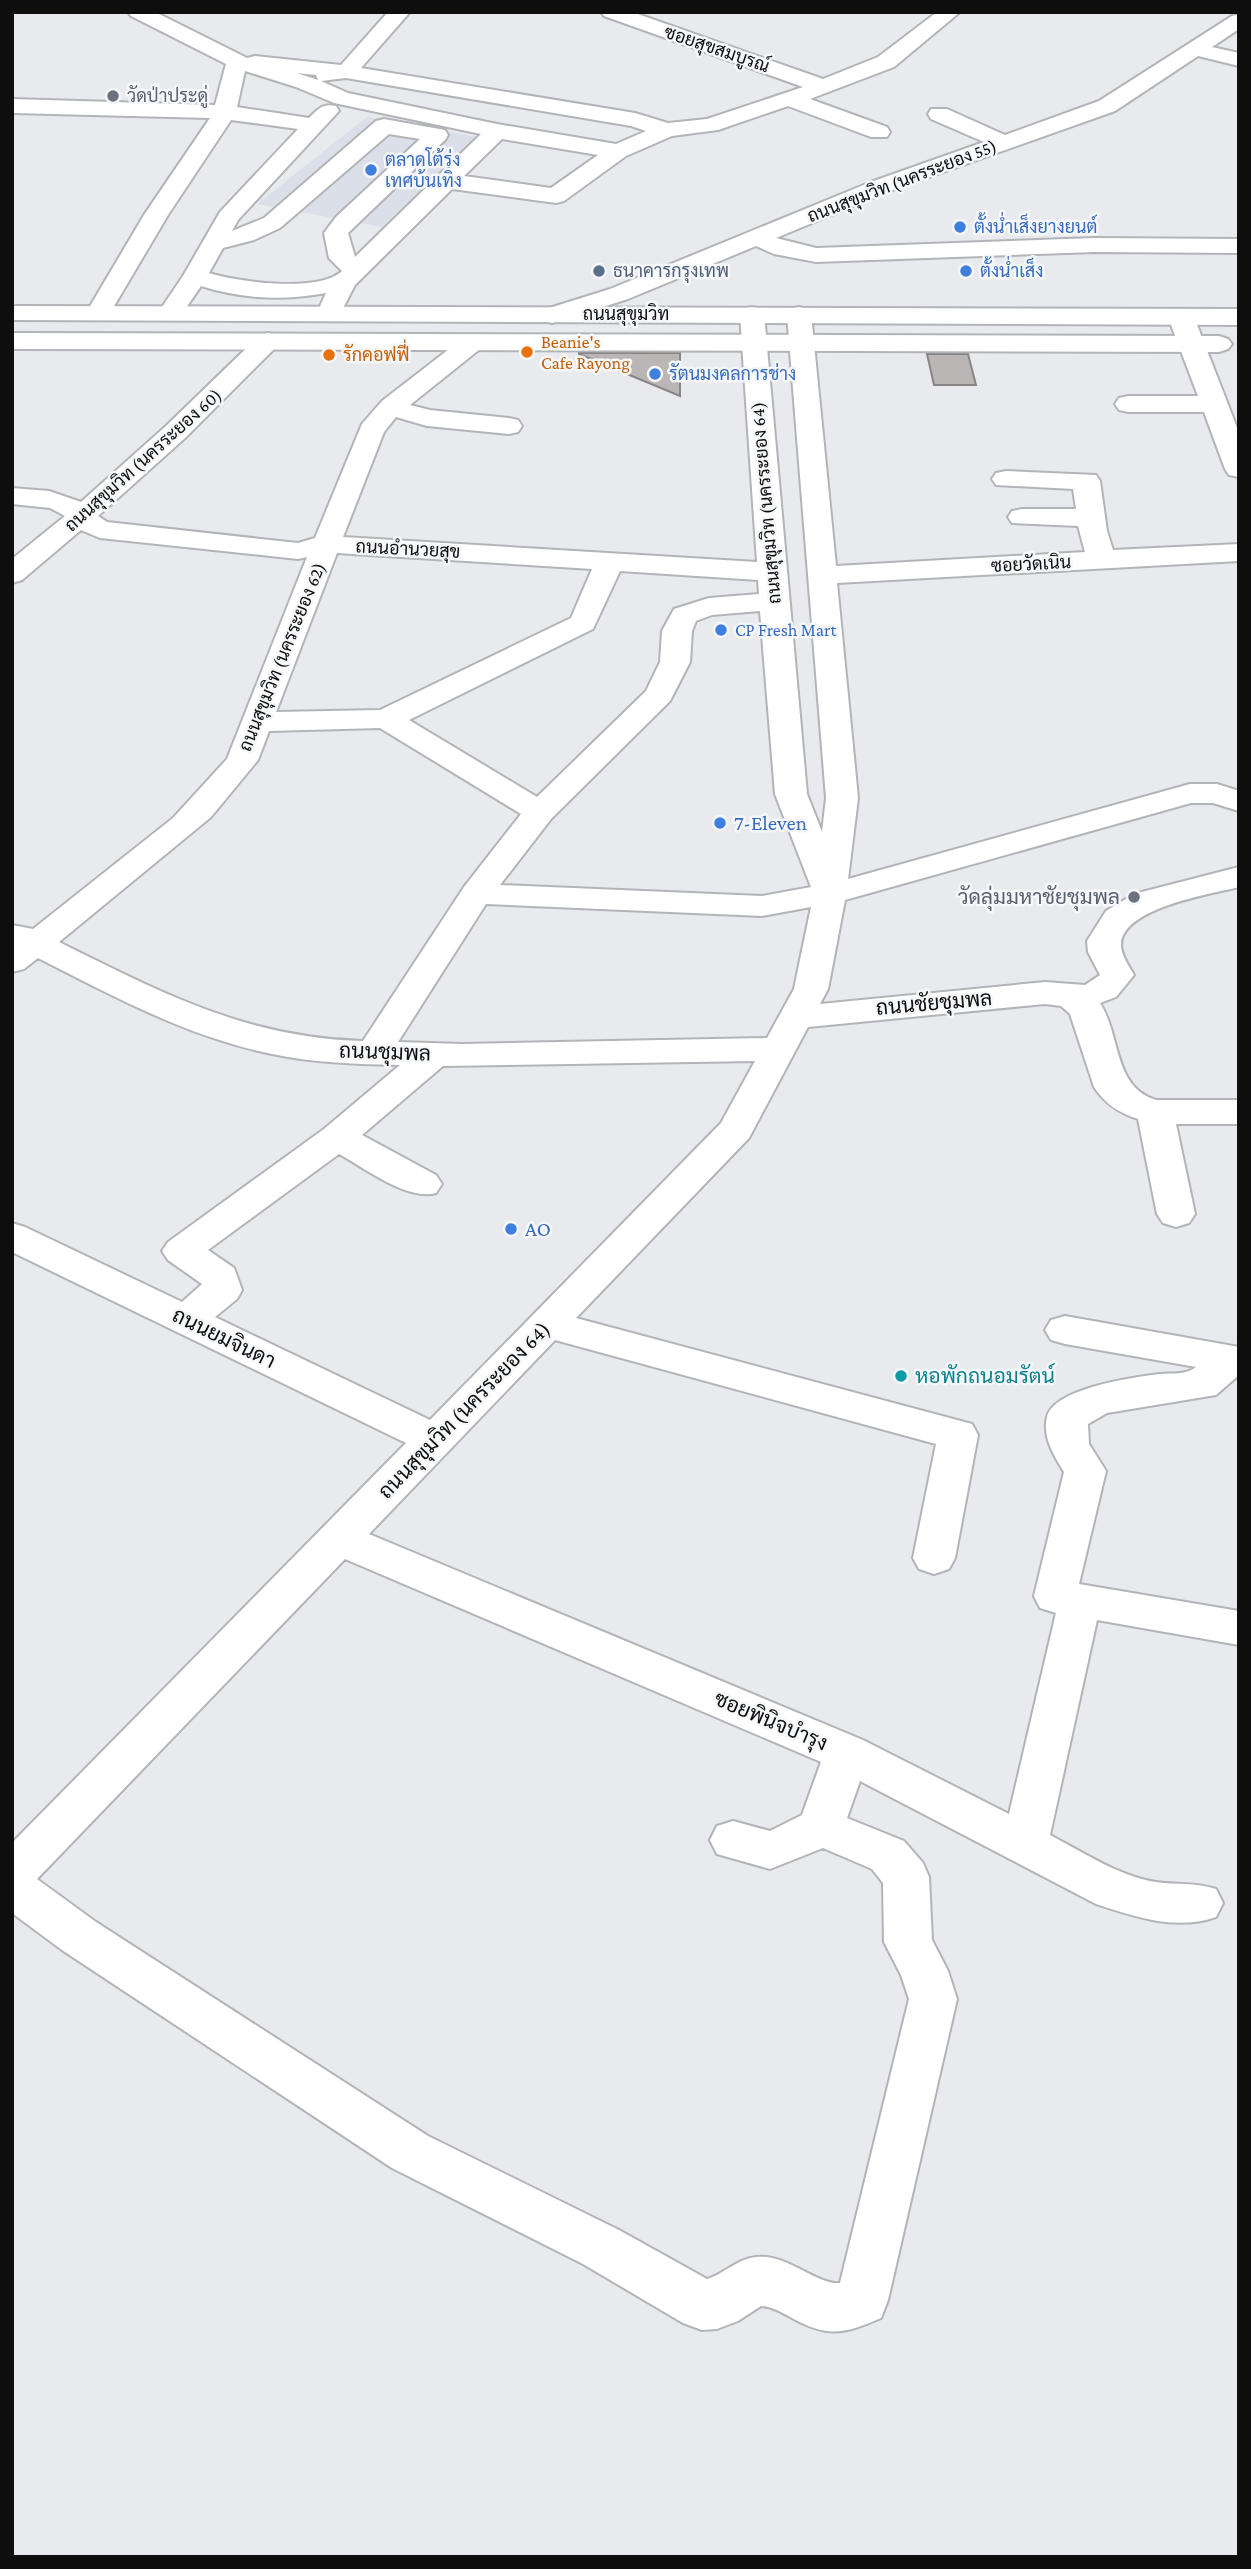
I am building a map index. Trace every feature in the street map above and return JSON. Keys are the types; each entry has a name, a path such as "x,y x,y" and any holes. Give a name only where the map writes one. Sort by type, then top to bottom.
{"street":[{"path":"138,12 243,64 304,82 342,98 497,131 618,151"},
{"path":"304,82 346,72 400,12"},
{"name":"ซอยสุขสมบูรณ์","path":"611,12 824,86"},
{"path":"446,180 556,196 618,151 667,130 710,125 789,99 886,62 950,12"},
{"name":"ถนนสุขุมวิท (นครระยอง 55)","path":"552,315 620,294 879,187 1107,106 1239,20"},
{"path":"1196,49 1239,60"},
{"path":"98,313 156,215 225,112 235,67 243,64 255,62 346,72 635,120 667,130"},
{"path":"160,341 170,313 228,218 313,125 342,98"},
{"path":"12,106 100,99 225,112 313,125"},
{"path":"789,99 879,132"},
{"path":"939,114 1002,142"},
{"path":"214,243 272,223 384,126 437,135 335,233 341,258 350,276"},
{"path":"329,313 350,276 497,131"},
{"path":"240,206 393,232"},
{"path":"757,238 783,249 816,255 1137,236 1239,246"},
{"path":"195,276 231,287 277,292 310,290 350,276"},
{"name":"ถนนสุขุมวิท","path":"12,313 1239,317"},
{"name":"ถนนสุขุมวิท (นครระยอง 64)","path":"752,314 791,794 830,894"},
{"name":"ถนนสุขุมวิท (นครระยอง 64)","path":"12,1874 736,1130 789,1033 811,989 830,894 842,798 799,314"},
{"path":"1181,317 1239,469"},
{"name":"ถนนสุขุมวิท","path":"12,341 755,345 1239,344"},
{"name":"ถนนสุขุมวิท (นครระยอง 60)","path":"12,574 82,516 224,387 268,341"},
{"name":"ถนนสุขุมวิท (นครระยอง 62)","path":"20,946 208,803 242,760 371,430 391,407 471,344"},
{"path":"1128,404 1213,404"},
{"path":"391,407 426,418 509,426"},
{"path":"1006,479 1086,481 1091,518 1102,560"},
{"name":"ถนนอำนวยสุข","path":"12,496 69,505 87,524 100,530 298,551 326,544 610,561 774,587"},
{"path":"1022,517 1091,518"},
{"name":"ซอยวัดเนิน","path":"823,575 1239,552"},
{"path":"257,722 386,719 583,623 610,561"},
{"path":"373,1053 476,894 540,812 659,695 675,662 677,631 684,615 774,587"},
{"path":"386,719 540,812"},
{"path":"476,894 762,906 830,894 1190,793 1217,794 1239,802"},
{"path":"1072,998 1100,992 1111,986 1117,975 1105,952 1104,941 1118,918 1146,901 1239,877"},
{"name":"ถนนชุมพล","path":"20,946 162,1007 223,1029 272,1043 342,1052 436,1053 789,1033"},
{"name":"ถนนชัยชุมพล","path":"789,1033 1045,993 1072,998"},
{"path":"1072,998 1086,1009 1112,1087 1132,1105 1155,1112 1239,1112"},
{"path":"187,1319 223,1290 220,1277 181,1251 337,1137 436,1053"},
{"path":"1155,1112 1176,1214"},
{"path":"337,1137 423,1184"},
{"name":"ถนนยมจินดา","path":"12,1236 436,1440"},
{"path":"548,1324 958,1435 934,1558"},
{"path":"1065,1330 1233,1360"},
{"path":"1233,1360 1202,1385 1157,1389 1097,1400 1067,1417 1069,1446 1084,1471 1055,1596 1239,1628"},
{"name":"ซอยพินิจบำรุง","path":"339,1539 847,1753 1113,1890 1156,1902 1199,1903"},
{"path":"1026,1844 1080,1602"},
{"path":"733,1840 770,1850 798,1840 821,1827 847,1753"},
{"path":"12,1886 79,1936 410,2152 601,2247 702,2305 718,2304 738,2286 761,2281 785,2286 824,2308 846,2310 862,2300 933,1999 924,1970 908,1942 906,1877 888,1855 821,1827"}],"shaded area":[{"name":"ตลาดโต้รุ่ง เทศบ้นเทิง","path":"367,117 477,137 382,227 257,204"}],"building":[{"name":"รัตนมงคลการช่าง","path":"680,353 680,396 579,354"},
{"path":"927,354 968,354 976,385 934,385"}],"place":[{"name":"วัดป่าประดู่","path":"113,96"},
{"name":"ตลาดโต้รุ่ง เทศบ้นเทิง","path":"371,170"},
{"name":"ตั้งน่ำเส็งยางยนต์","path":"960,227"},
{"name":"ธนาคารกรุงเทพ","path":"599,271"},
{"name":"ตั้งน่ำเส็ง","path":"966,271"},
{"name":"Beanie's Cafe Rayong","path":"527,352"},
{"name":"รักคอฟฟี่","path":"329,355"},
{"name":"รัตนมงคลการช่าง","path":"655,374"},
{"name":"CP Fresh Mart","path":"721,630"},
{"name":"7-Eleven","path":"720,823"},
{"name":"วัดลุ่มมหาชัยชุมพล","path":"1134,897"},
{"name":"AO","path":"511,1229"},
{"name":"หอพักถนอมรัตน์","path":"901,1376"}]}
